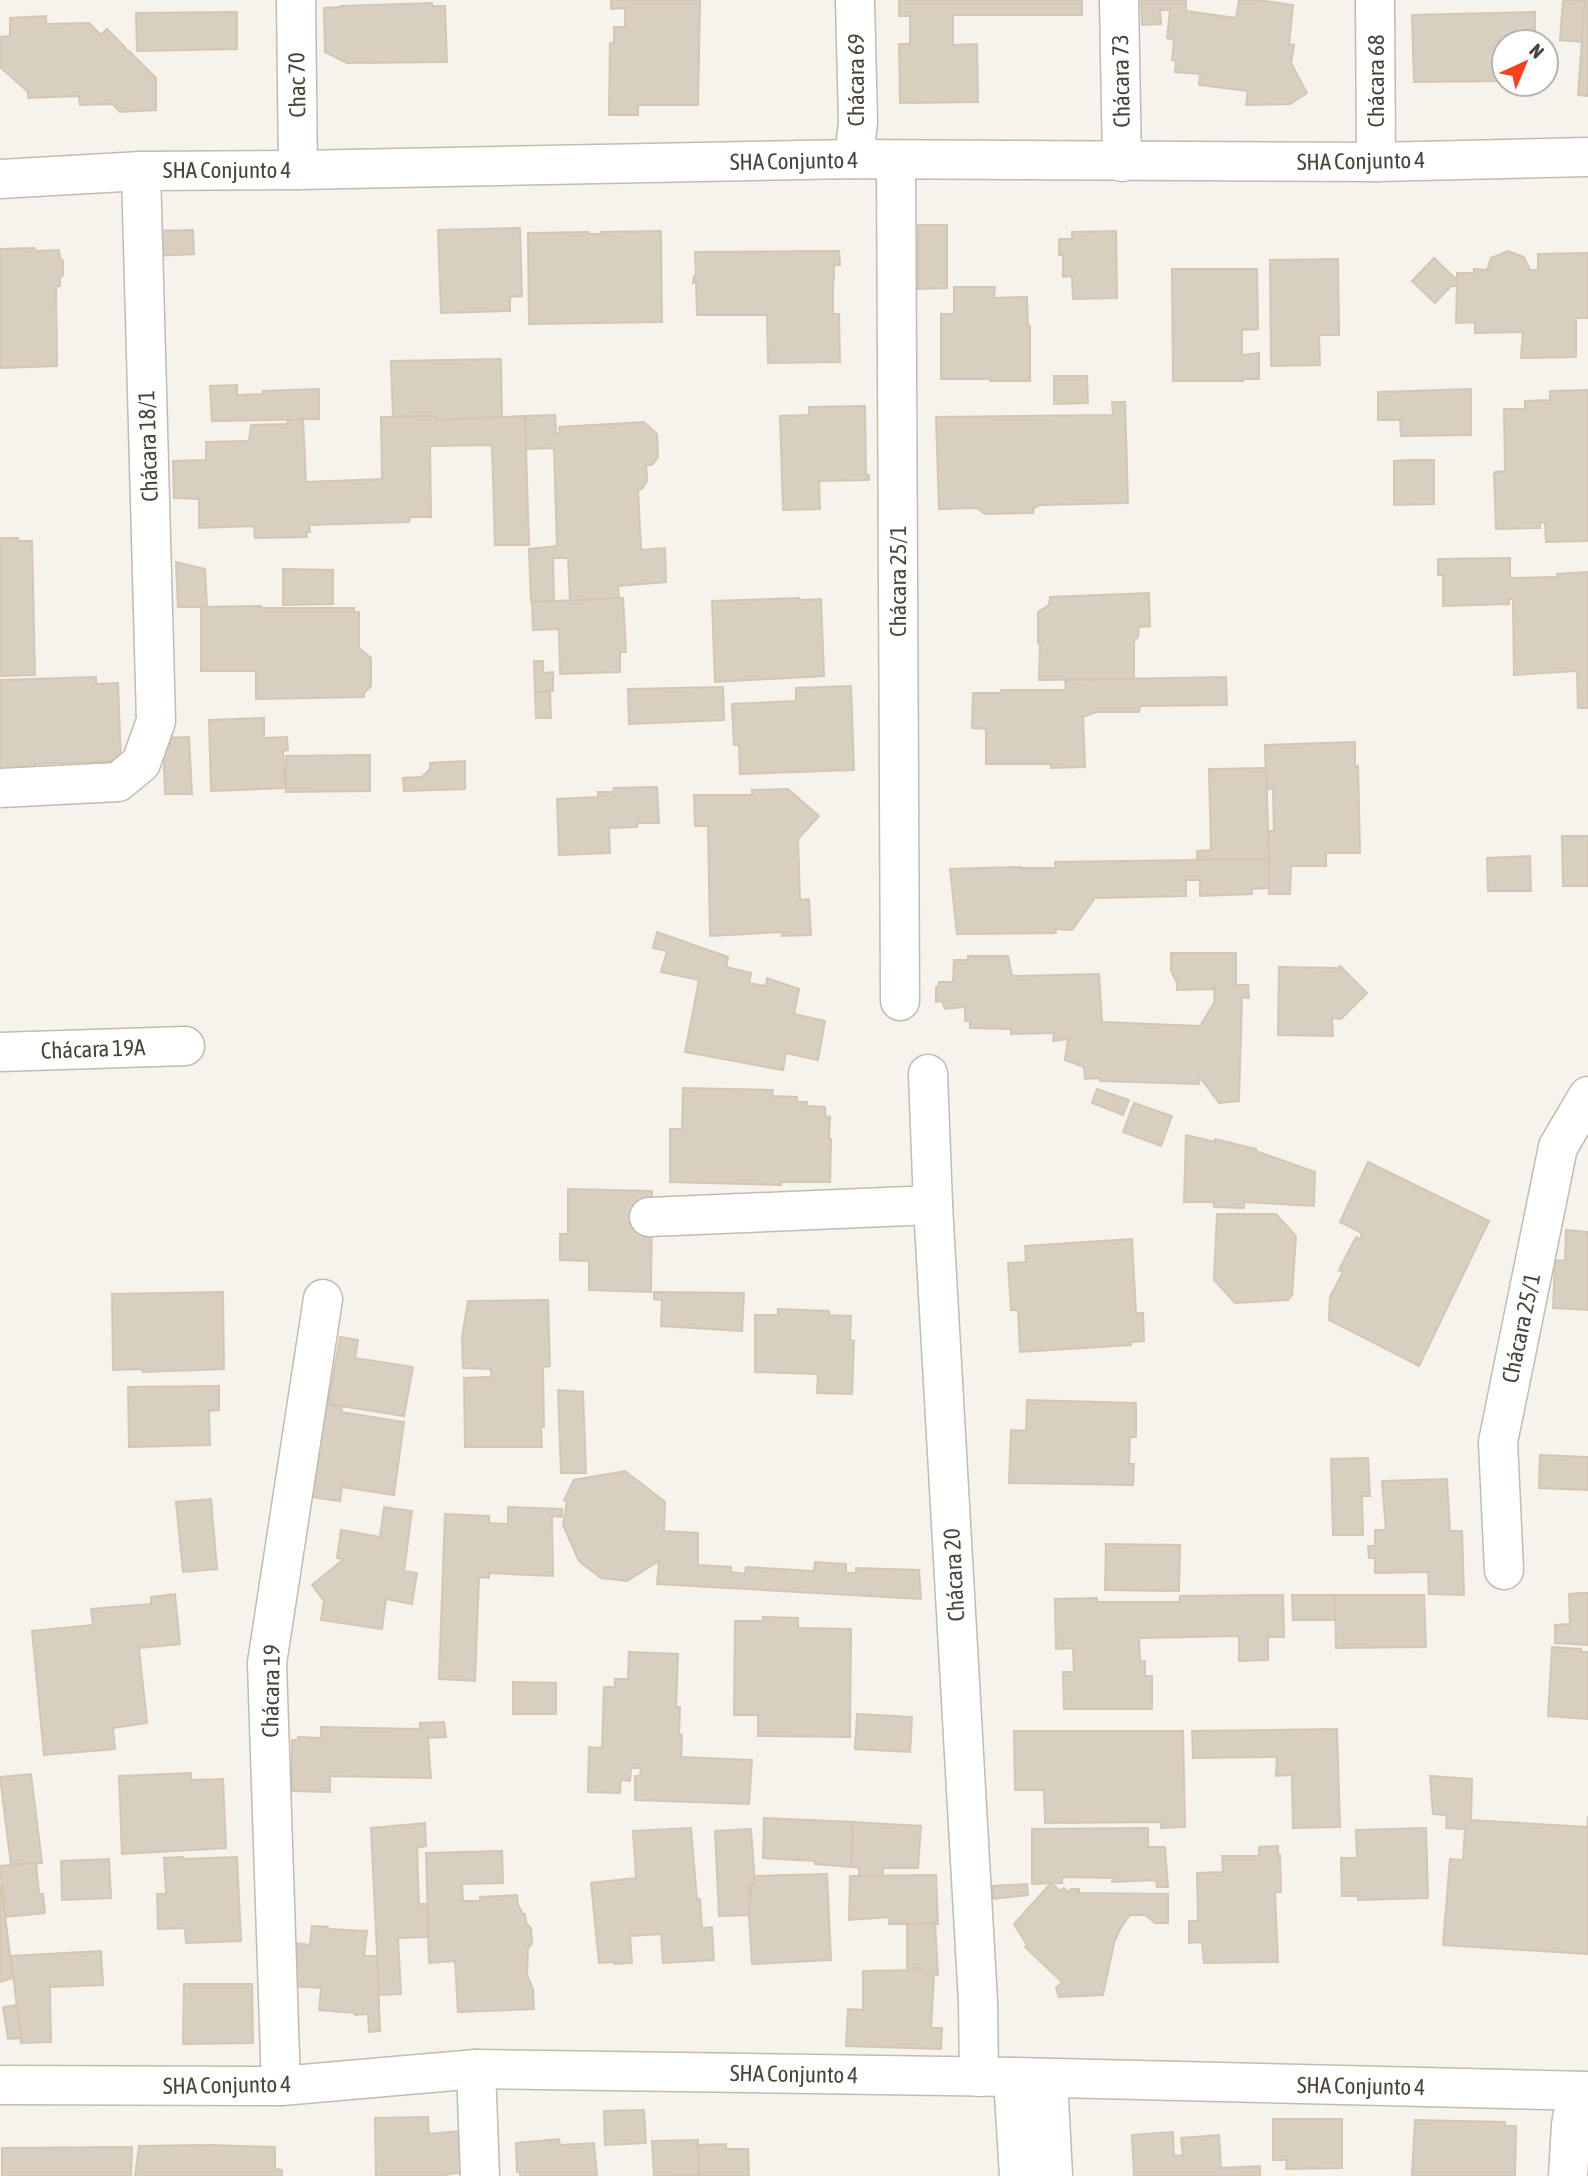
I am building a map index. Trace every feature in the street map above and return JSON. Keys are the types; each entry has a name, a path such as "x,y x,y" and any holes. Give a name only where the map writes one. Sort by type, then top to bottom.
{"street":[{"name":"Chac 70","path":"296,0 298,170"},
{"name":"Chácara 69","path":"854,159 858,122 855,0"},
{"name":"Chácara 73","path":"1119,0 1122,162"},
{"name":"Chácara 68","path":"1375,0 1377,162"},
{"name":"SHA Conjunto 4","path":"0,179 141,171 854,159 1377,162 1588,157"},
{"name":"Chácara 25/1","path":"896,160 900,1001"},
{"name":"Chácara 18/1","path":"0,789 118,782 141,763 156,721 141,171"},
{"name":"Chácara 19A","path":"0,1052 185,1046"},
{"name":"Chácara 20","path":"928,1074 977,1989 1013,2077"},
{"name":"Chácara 25/1","path":"1504,1570 1498,1442 1558,1147 1588,1096"},
{"path":"649,1217 933,1205"},
{"name":"Chácara 19","path":"281,2086 267,1663 323,1299"},
{"name":"SHA Conjunto 4","path":"0,2085 281,2086 476,2069 1013,2077 1583,2091"},
{"path":"476,2069 480,2176"},
{"path":"1013,2077 1019,2176"},
{"path":"1013,2077 1053,2176"},
{"path":"1568,2176 1570,2125 1583,2091"}],"building":[{"path":"611,0 700,0 698,105 638,105 638,115 609,115 610,43 614,43 614,27 625,27 625,8 611,9"},
{"path":"899,0 1082,0 1082,15 953,15 953,45 977,44 978,102 900,103 899,44 910,44 910,16 899,16"},
{"path":"1141,0 1186,0 1186,11 1236,18 1239,0 1293,5 1289,44 1294,45 1291,63 1307,93 1290,104 1246,105 1248,91 1199,85 1200,74 1175,72 1176,61 1172,60 1174,40 1167,38 1170,10 1160,10 1161,24 1142,25"},
{"path":"1563,0 1585,0 1582,42 1560,40"},
{"path":"1585,0 1588,0 1588,96 1578,95"},
{"path":"432,3 432,6 445,6 447,62 347,63 325,52 324,8"},
{"path":"237,12 237,49 137,51 136,13"},
{"path":"1535,12 1535,28 1490,28 1490,81 1414,82 1412,15"},
{"path":"46,16 46,24 89,23 101,35 107,29 156,78 156,110 120,112 113,104 80,105 79,96 28,98 28,92 0,67 0,37 10,36 10,18"},
{"path":"918,225 947,225 947,288 918,289"},
{"path":"520,228 522,296 510,297 510,311 441,313 438,230"},
{"path":"193,230 194,254 154,256 153,231"},
{"path":"661,231 662,322 529,324 528,233"},
{"path":"1116,231 1117,298 1073,299 1072,276 1063,277 1063,255 1059,255 1059,239 1072,239 1072,232"},
{"path":"34,248 37,251 59,250 63,261 63,275 60,278 60,286 56,287 57,366 0,368 0,249"},
{"path":"839,251 840,265 834,265 833,314 839,314 840,362 768,363 767,315 697,315 696,282 693,283 696,276 695,252"},
{"path":"1508,251 1524,257 1530,270 1538,270 1538,254 1588,253 1588,318 1576,318 1576,357 1521,358 1523,332 1475,333 1475,322 1456,323 1457,286 1451,286 1435,303 1412,281 1434,258 1457,280 1457,273 1474,273 1474,269 1487,270 1491,258"},
{"path":"1338,259 1339,335 1319,335 1320,365 1271,366 1270,260"},
{"path":"1172,269 1257,269 1258,329 1242,330 1242,355 1259,353 1259,379 1173,381"},
{"path":"954,287 995,287 994,298 1027,297 1030,381 941,379 941,314 954,314"},
{"path":"501,359 502,417 436,420 436,416 393,417 391,361"},
{"path":"1054,376 1087,376 1088,403 1054,404"},
{"path":"237,385 237,395 319,389 319,419 212,421 210,386"},
{"path":"1471,389 1471,435 1401,436 1400,420 1378,420 1378,392"},
{"path":"1588,390 1588,541 1546,542 1545,522 1540,523 1540,528 1496,529 1494,474 1505,471 1504,409 1525,409 1525,401 1550,400 1550,391"},
{"path":"1112,402 1125,402 1128,503 1040,505 1033,509 1033,513 985,514 977,508 939,509 936,417 1113,415"},
{"path":"865,406 866,475 869,475 869,480 819,481 820,509 783,510 780,416 809,415 809,407"},
{"path":"555,415 556,433 560,433 559,427 644,422 657,434 658,457 652,465 646,465 647,481 642,489 638,490 641,548 665,548 666,582 618,586 619,598 570,601 568,558 553,558 554,601 531,602 529,549 557,546 554,448 526,449 525,416"},
{"path":"436,416 436,420 525,416 529,545 495,545 492,445 430,446 431,517 410,517 409,522 309,525 310,532 306,532 307,537 255,538 254,526 199,528 199,499 174,498 173,461 206,460 206,442 249,441 251,425 288,424 287,420 303,419 306,482 382,479 381,417"},
{"path":"1434,460 1434,504 1394,505 1394,461"},
{"path":"0,538 32,541 35,675 0,676"},
{"path":"1510,558 1510,578 1558,577 1557,574 1588,572 1588,708 1578,708 1577,671 1514,675 1513,599 1509,599 1509,604 1443,606 1443,575 1438,575 1438,559"},
{"path":"176,562 205,569 207,607 178,607"},
{"path":"283,569 333,570 333,604 283,605"},
{"path":"1149,593 1150,626 1139,627 1138,637 1134,641 1134,679 1039,680 1038,612 1049,605 1050,597"},
{"path":"623,598 626,652 620,652 620,672 560,674 559,629 533,630 532,602"},
{"path":"821,599 824,676 715,682 712,601"},
{"path":"201,607 354,608 354,612 359,612 359,648 371,658 371,686 364,693 364,697 256,699 256,671 201,671"},
{"path":"534,661 543,661 543,673 553,672 553,691 535,692"},
{"path":"96,677 96,684 118,683 121,761 36,764 8,793 0,786 0,680"},
{"path":"1226,677 1227,705 1140,706 1139,712 1096,712 1083,717 1085,767 986,764 986,729 972,728 973,693 1066,690 1065,680"},
{"path":"851,686 854,770 740,774 739,745 734,745 732,704 796,701 796,688"},
{"path":"723,687 724,720 629,724 628,689"},
{"path":"535,692 550,692 551,718 536,718"},
{"path":"264,718 264,738 287,737 288,750 283,751 285,788 211,791 209,720"},
{"path":"189,737 192,794 165,794 163,738"},
{"path":"1355,742 1360,853 1326,853 1326,866 1291,866 1290,894 1269,894 1268,831 1274,831 1273,789 1266,789 1265,745"},
{"path":"370,755 370,791 286,792 286,756"},
{"path":"465,761 465,789 404,791 403,778 422,777 430,769 430,763"},
{"path":"1266,768 1269,859 1197,859 1197,851 1211,850 1209,769"},
{"path":"657,787 659,823 609,828 610,853 559,855 557,799 598,797 598,792 613,792 614,788"},
{"path":"788,789 819,816 798,839 800,900 809,899 811,935 782,936 782,932 710,936 708,826 695,826 694,795 752,795 752,790"},
{"path":"1562,836 1588,836 1588,886 1563,886"},
{"path":"1530,856 1531,891 1488,891 1487,858"},
{"path":"1269,859 1269,888 1251,889 1252,894 1200,896 1200,880 1186,880 1186,896 1095,898 1072,930 1055,929 1056,933 957,934 950,869 1056,868 1055,862"},
{"path":"657,932 728,957 726,967 751,973 749,983 766,986 767,978 799,989 794,1014 825,1021 818,1060 786,1053 783,1070 685,1052 699,980 661,972 667,951 653,948"},
{"path":"1171,953 1236,953 1236,985 1248,985 1249,998 1242,997 1239,1101 1219,1103 1202,1080 1198,1080 1199,1084 1085,1079 1084,1067 1065,1060 1068,1039 1053,1041 1054,1033 1011,1034 1011,1029 970,1028 970,1021 965,1021 965,1007 945,1009 942,1001 936,1002 936,987 939,982 953,982 954,960 968,960 968,956 1008,956 1012,976 1099,974 1102,1022 1200,1026 1214,1003 1215,986 1213,989 1177,990 1177,983 1171,971"},
{"path":"1340,966 1367,993 1341,1019 1332,1018 1333,1036 1278,1035 1279,967"},
{"path":"683,1088 773,1090 772,1096 797,1097 797,1102 807,1102 807,1106 825,1107 825,1116 830,1117 830,1182 781,1182 781,1185 670,1182 670,1129 682,1129"},
{"path":"1097,1089 1129,1100 1123,1115 1092,1103"},
{"path":"1134,1103 1172,1116 1161,1146 1123,1132"},
{"path":"1186,1135 1256,1149 1315,1172 1314,1206 1244,1202 1244,1208 1214,1207 1214,1202 1184,1202"},
{"path":"1368,1162 1489,1221 1419,1366 1329,1320 1330,1297 1343,1272 1339,1270 1356,1237 1360,1239 1362,1236 1360,1232 1340,1222"},
{"path":"568,1189 652,1191 651,1292 589,1290 589,1261 560,1260 560,1234 568,1234"},
{"path":"1217,1214 1276,1214 1296,1236 1292,1295 1288,1300 1235,1303 1214,1280"},
{"path":"1566,1230 1588,1232 1588,1310 1553,1308 1555,1260 1565,1261"},
{"path":"1132,1239 1136,1313 1143,1313 1144,1341 1131,1342 1131,1345 1020,1352 1018,1310 1011,1310 1008,1263 1026,1262 1025,1246"},
{"path":"223,1292 224,1369 143,1372 143,1369 113,1370 112,1294"},
{"path":"654,1292 744,1293 742,1331 661,1326 662,1300 654,1299"},
{"path":"548,1300 550,1366 543,1367 542,1447 465,1447 464,1378 491,1377 491,1369 463,1368 462,1337 468,1301"},
{"path":"778,1309 829,1311 829,1315 851,1316 850,1340 854,1341 852,1394 817,1393 818,1374 755,1372 755,1315 778,1315"},
{"path":"340,1337 358,1340 355,1358 413,1367 404,1416 328,1404"},
{"path":"219,1386 219,1410 209,1411 210,1445 129,1447 128,1387"},
{"path":"558,1390 583,1392 586,1473 561,1473"},
{"path":"1027,1400 1136,1403 1136,1437 1130,1437 1129,1464 1134,1464 1133,1485 1009,1483 1011,1430 1026,1431"},
{"path":"326,1404 342,1407 341,1412 404,1422 394,1495 342,1487 340,1501 311,1497"},
{"path":"1540,1455 1588,1457 1588,1490 1539,1488"},
{"path":"1368,1458 1370,1496 1362,1496 1363,1535 1333,1535 1331,1459"},
{"path":"625,1471 665,1502 664,1531 698,1533 698,1565 731,1567 731,1572 745,1574 746,1567 814,1571 815,1562 846,1564 846,1573 856,1573 856,1568 919,1570 921,1599 657,1584 659,1561 627,1581 601,1578 579,1561 563,1525 567,1502 564,1500 574,1480"},
{"path":"1447,1479 1450,1531 1462,1531 1464,1595 1429,1594 1428,1572 1375,1573 1375,1558 1369,1558 1368,1546 1375,1546 1375,1530 1386,1530 1382,1481"},
{"path":"211,1499 217,1569 183,1572 176,1502"},
{"path":"384,1507 412,1511 404,1571 417,1573 412,1604 386,1599 382,1629 321,1620 324,1601 312,1585 344,1559 337,1558 341,1530 380,1537"},
{"path":"508,1507 562,1509 562,1517 552,1516 553,1576 489,1573 489,1578 479,1577 475,1681 439,1679 445,1514 489,1516 489,1523 508,1524"},
{"path":"1106,1544 1180,1545 1179,1591 1105,1590"},
{"path":"1588,1593 1588,1645 1555,1643 1555,1625 1570,1624 1569,1594"},
{"path":"175,1594 180,1644 139,1648 147,1723 113,1728 115,1749 44,1755 32,1631 93,1625 91,1609 151,1604 151,1597"},
{"path":"1283,1595 1284,1637 1268,1637 1268,1660 1239,1661 1239,1636 1139,1638 1140,1661 1145,1661 1145,1676 1152,1676 1152,1709 1064,1709 1063,1672 1074,1672 1073,1648 1056,1649 1055,1599 1180,1602 1180,1596"},
{"path":"1292,1595 1335,1595 1336,1620 1293,1620"},
{"path":"1335,1595 1424,1595 1426,1647 1336,1648"},
{"path":"763,1617 798,1618 798,1628 851,1629 850,1737 758,1736 758,1715 734,1715 735,1621 763,1621"},
{"path":"1552,1647 1588,1652 1588,1719 1548,1716"},
{"path":"629,1652 678,1654 676,1707 680,1707 681,1757 752,1760 749,1804 635,1800 635,1776 640,1776 641,1768 631,1768 630,1781 621,1780 620,1793 588,1792 589,1747 602,1748 604,1687 615,1687 615,1679 628,1679"},
{"path":"513,1682 556,1683 556,1714 513,1714"},
{"path":"857,1714 912,1717 910,1752 855,1749"},
{"path":"444,1722 446,1737 428,1738 431,1778 330,1776 330,1792 292,1791 292,1740 298,1740 298,1737 321,1738 321,1727 420,1729 420,1723"},
{"path":"1337,1729 1340,1827 1293,1828 1292,1775 1276,1776 1277,1757 1193,1758 1192,1731"},
{"path":"1014,1731 1183,1731 1185,1827 1161,1828 1161,1822 1045,1823 1044,1790 1015,1790"},
{"path":"191,1773 191,1780 223,1779 226,1848 122,1854 119,1776"},
{"path":"31,1774 42,1863 11,1865 0,1777"},
{"path":"1430,1776 1472,1779 1471,1820 1587,1827 1588,1816 1588,1954 1443,1945 1450,1859 1463,1860 1465,1829 1446,1828 1447,1815 1433,1814"},
{"path":"764,1818 853,1822 851,1867 815,1864 815,1861 763,1858"},
{"path":"853,1822 921,1826 918,1868 883,1868 883,1876 859,1876 859,1868 851,1867"},
{"path":"425,1823 426,1846 417,1848 419,1904 427,1904 428,1937 398,1938 401,1994 379,1995 371,1828"},
{"path":"691,1828 697,1900 700,1899 702,1928 712,1927 714,1960 663,1963 661,1934 630,1936 632,1963 599,1963 591,1883 636,1878 633,1831"},
{"path":"1148,1828 1148,1847 1165,1847 1168,1887 1157,1887 1156,1880 1112,1882 1113,1878 1062,1877 1062,1883 1032,1884 1032,1829"},
{"path":"1426,1828 1428,1898 1358,1900 1358,1896 1342,1896 1341,1858 1357,1858 1356,1830"},
{"path":"751,1829 755,1884 749,1885 750,1915 719,1916 715,1831"},
{"path":"1278,1846 1281,1892 1275,1892 1278,1962 1204,1963 1202,1942 1189,1943 1189,1921 1198,1921 1197,1873 1223,1872 1222,1856 1259,1856 1259,1847"},
{"path":"502,1851 503,1883 462,1884 463,1901 517,1895 518,1905 531,1928 532,1944 528,1948 527,1975 533,1989 534,2009 458,2012 455,1961 429,1963 426,1853"},
{"path":"237,1857 241,1941 186,1943 185,1928 158,1929 157,1894 166,1894 164,1858"},
{"path":"109,1859 111,1898 62,1900 61,1861"},
{"path":"36,1863 39,1894 43,1894 45,1913 5,1917 0,1866"},
{"path":"827,1874 831,1960 752,1964 749,1916 752,1902 750,1884 755,1884 754,1876"},
{"path":"936,1875 938,1924 889,1924 890,1917 849,1920 850,1876"},
{"path":"1051,1883 1060,1891 1064,1888 1067,1892 1079,1889 1079,1893 1168,1894 1168,1923 1155,1923 1145,1915 1130,1915 1114,1943 1103,1995 1059,1997 1056,1988 1062,1982 1025,1947 1027,1945 1014,1924"},
{"path":"1027,1884 1028,1895 993,1899 992,1886"},
{"path":"0,1886 13,1978 0,1982"},
{"path":"935,1923 938,1975 934,1975 931,2028 942,2028 941,2049 846,2046 848,2009 863,2010 863,1971 922,1970 907,1968 907,1924"},
{"path":"312,1926 367,1931 364,1956 377,1956 380,2031 369,2032 368,2014 319,2010 321,1988 293,1986 294,1943 310,1945"},
{"path":"101,1951 103,1985 50,1987 51,2042 21,2043 11,1956"},
{"path":"184,1984 252,1984 253,2043 183,2044"},
{"path":"17,2005 21,2038 8,2039 3,2007"},
{"path":"644,2110 646,2143 605,2145 604,2111"},
{"path":"428,2117 429,2134 459,2131 462,2173 448,2176 376,2176 375,2118"},
{"path":"1273,2119 1342,2119 1342,2168 1286,2169 1287,2160 1273,2160"},
{"path":"1415,2120 1505,2122 1505,2126 1516,2126 1515,2176 1412,2176"},
{"path":"1173,2132 1174,2156 1183,2155 1181,2138 1219,2135 1221,2168 1260,2166 1260,2176 1134,2176 1132,2135"},
{"path":"559,2139 560,2145 594,2143 597,2176 520,2176 520,2171 517,2172 516,2143"},
{"path":"698,2140 699,2175 654,2176 652,2141"},
{"path":"726,2144 726,2149 748,2149 749,2176 699,2176 698,2145"},
{"path":"139,2146 275,2147 275,2169 282,2170 282,2176 135,2176"},
{"path":"132,2147 131,2176 2,2176 2,2148"}]}
